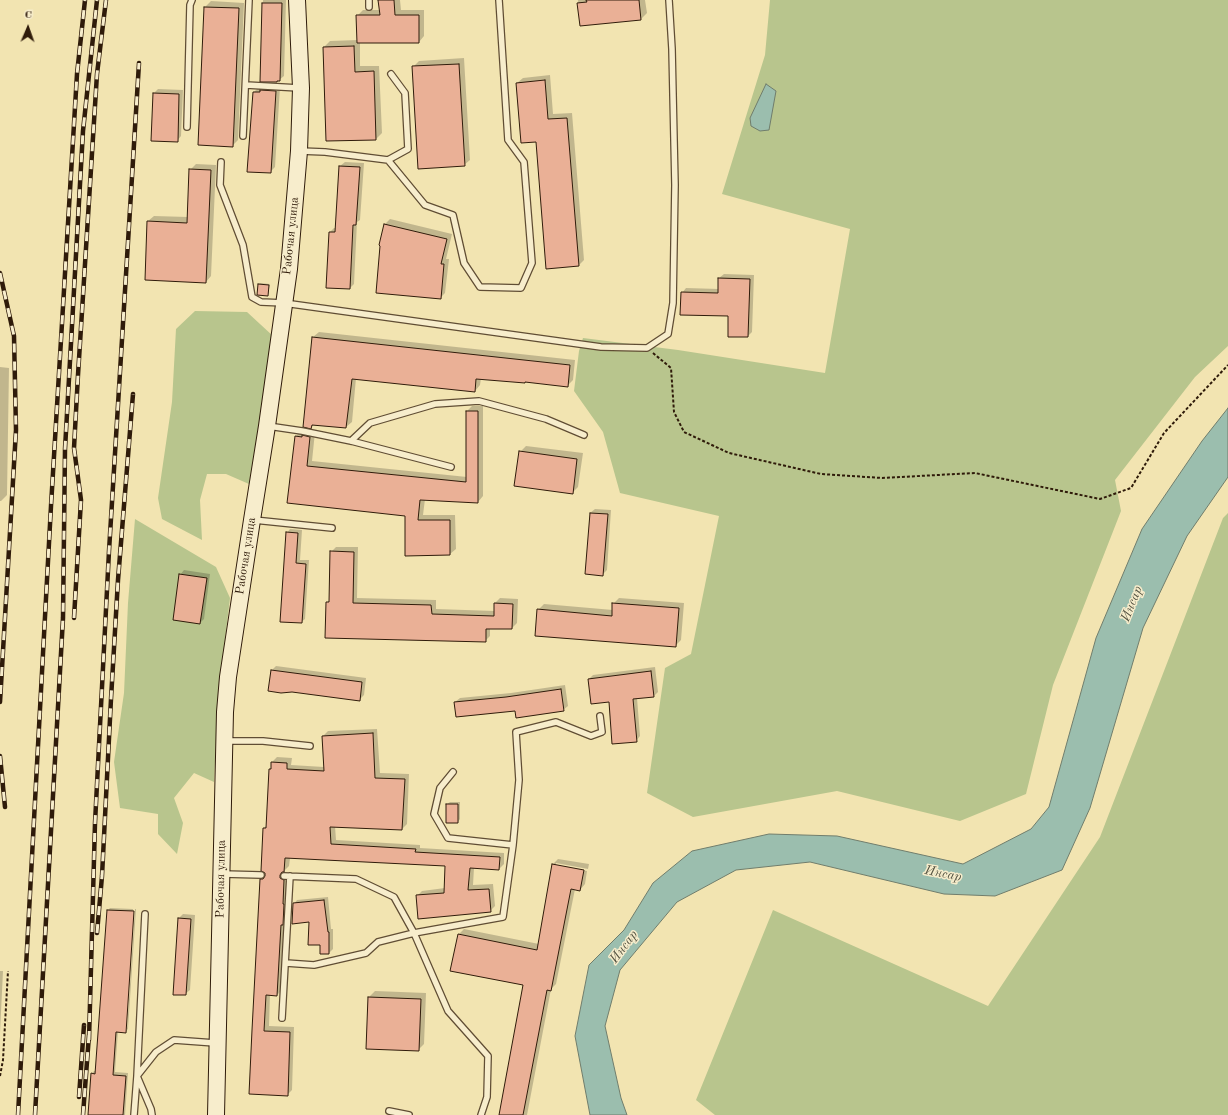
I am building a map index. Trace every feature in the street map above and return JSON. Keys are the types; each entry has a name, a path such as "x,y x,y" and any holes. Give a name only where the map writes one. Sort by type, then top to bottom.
{"street":[{"name":"Рабочая улица","path":"216,1115 221,874 228,677 267,426 289,269 299,151 301,88 297,0"}],"lane":[{"path":"187,127 190,5 192,0"},
{"path":"243,136 249,0"},
{"path":"369,0 370,7"},
{"path":"388,160 425,205 453,215 464,263 480,287 521,288 532,262 524,162 508,140 499,0"},
{"path":"221,162 220,185 243,245 252,296 262,302 284,303 601,347 648,348 668,334 673,303 675,185 672,49 669,0"},
{"path":"299,151 325,152 388,160 408,149 405,93 390,74"},
{"path":"246,85 301,88"},
{"path":"351,441 370,423 435,404 479,401 546,419 584,435"},
{"path":"267,426 302,431 351,441 451,467"},
{"path":"252,520 332,528"},
{"path":"286,963 314,965 366,953 378,942 503,917 513,845 519,780 516,732 556,722 591,736 602,732 600,716"},
{"path":"225,741 263,741 310,746"},
{"path":"453,772 440,788 434,814 448,838 513,845"},
{"path":"221,874 260,875"},
{"path":"282,1018 286,963 287,876 356,879 394,897 414,934 448,1010 488,1056 487,1097 481,1115"},
{"path":"134,1115 145,914"},
{"path":"137,1076 156,1052 174,1040 218,1043"},
{"path":"137,1076 151,1109 152,1115"},
{"path":"389,1111 409,1115"}],"path":[{"path":"648,348 671,368 674,412 684,432 729,452 821,474 882,478 975,473 1100,499 1131,488 1164,432 1228,365"},
{"path":"0,1076 8,971"}],"green space":[{"path":"770,0 1228,0 1228,346 1195,377 1115,480 1121,511 1053,685 1026,794 960,821 837,791 693,817 647,793 665,668 691,654 719,516 620,493 603,432 574,391 579,351 583,338 678,350 825,373 850,229 722,194 765,55"},
{"path":"195,311 247,312 273,336 249,484 226,474 207,474 200,500 202,540 162,519 158,498 172,402 176,329"},
{"path":"1228,513 1228,1115 715,1115 696,1100 773,910 988,1006 1100,837 1223,518"},
{"path":"135,519 216,567 230,598 218,699 214,782 194,773 174,798 183,823 177,854 158,834 158,814 120,808 114,762 124,693 128,603"}],"water":[{"path":"766,84 776,91 769,130 760,131 751,126 750,118"},
{"name":"Инсар","path":"1228,408 1228,477 1187,536 1143,628 1090,808 1062,870 995,896 944,894 810,862 736,870 677,902 620,970 605,1026 621,1098 627,1115 590,1115 575,1036 589,965 624,930 653,883 692,851 769,834 837,836 963,864 1031,829 1049,807 1096,638 1142,529 1202,441"}],"building":[{"path":"378,0 394,0 395,15 419,15 419,43 357,43 356,15 380,15"},
{"path":"586,0 639,0 641,20 580,26 577,3 587,2"},
{"path":"262,3 282,3 280,81 277,82 260,82"},
{"path":"204,7 239,8 233,147 198,145"},
{"path":"354,46 355,72 374,71 376,140 326,141 323,47"},
{"path":"459,64 465,166 418,169 412,66"},
{"path":"545,80 548,119 567,118 579,266 546,269 536,142 521,143 516,83"},
{"path":"260,90 276,91 271,173 247,172 253,92 260,92"},
{"path":"153,93 179,94 178,142 151,141"},
{"path":"339,166 360,167 356,225 353,225 350,289 326,288 329,232 335,232"},
{"path":"189,169 211,170 206,283 145,280 147,221 187,223"},
{"path":"384,224 447,239 441,264 444,264 441,299 376,293 379,245"},
{"path":"718,278 750,279 748,337 728,337 728,316 680,315 681,292 718,293"},
{"path":"258,284 269,285 268,296 257,295"},
{"path":"312,337 570,365 568,387 525,382 476,379 475,392 352,379 346,428 312,425 311,429 303,427"},
{"path":"466,411 478,411 478,503 420,500 418,520 450,520 450,555 405,556 405,516 287,503 295,436 302,437 302,435 310,437 307,466 466,482"},
{"path":"519,451 577,459 573,494 514,486"},
{"path":"590,513 608,514 603,576 585,574"},
{"path":"286,532 298,533 296,563 306,564 302,623 280,622"},
{"path":"330,551 354,552 353,603 431,605 432,614 494,616 494,603 513,604 512,629 486,629 486,642 325,638 326,602 329,602"},
{"path":"179,574 207,578 200,624 173,620"},
{"path":"612,603 679,608 676,647 535,636 537,609 612,616"},
{"path":"271,670 362,682 360,701 292,692 281,693 268,691"},
{"path":"651,671 654,697 633,699 637,742 612,744 609,702 591,704 588,679"},
{"path":"561,689 564,711 516,718 515,711 456,717 454,702 506,697"},
{"path":"373,733 375,778 405,779 402,830 330,827 331,844 416,849 415,852 500,857 499,870 470,868 468,890 489,889 491,912 418,919 416,895 444,893 445,866 285,858 284,872 280,875 280,878 284,880 284,904 283,925 281,925 277,996 266,995 264,1031 290,1032 288,1096 249,1094 260,879 263,879 265,876 265,873 261,871 263,828 266,828 269,769 271,769 271,762 287,763 287,769 324,771 322,736"},
{"path":"446,804 458,804 458,823 446,823"},
{"path":"552,864 584,870 580,891 571,889 551,991 547,990 523,1115 499,1115 523,985 450,971 458,934 537,950"},
{"path":"324,900 329,932 329,954 320,954 320,945 308,945 309,922 292,924 293,903"},
{"path":"107,910 134,911 126,1033 116,1032 113,1075 126,1076 123,1115 88,1115 91,1073 95,1074"},
{"path":"178,918 191,919 186,995 173,995"},
{"path":"368,997 421,999 419,1051 366,1049"}],"railway":[{"path":"18,1115 51,506 77,74 85,0"},
{"path":"35,1115 63,618 65,449 83,131 97,0"},
{"path":"74,618 81,500 74,448 97,74 106,0"},
{"path":"89,1040 95,823 109,551 139,63"},
{"path":"0,273 14,336 16,430 0,702"},
{"path":"97,933 102,876 118,580 133,394"},
{"path":"0,756 5,807"},
{"path":"79,1097 84,1025"},
{"path":"83,1115 89,1035"}]}
